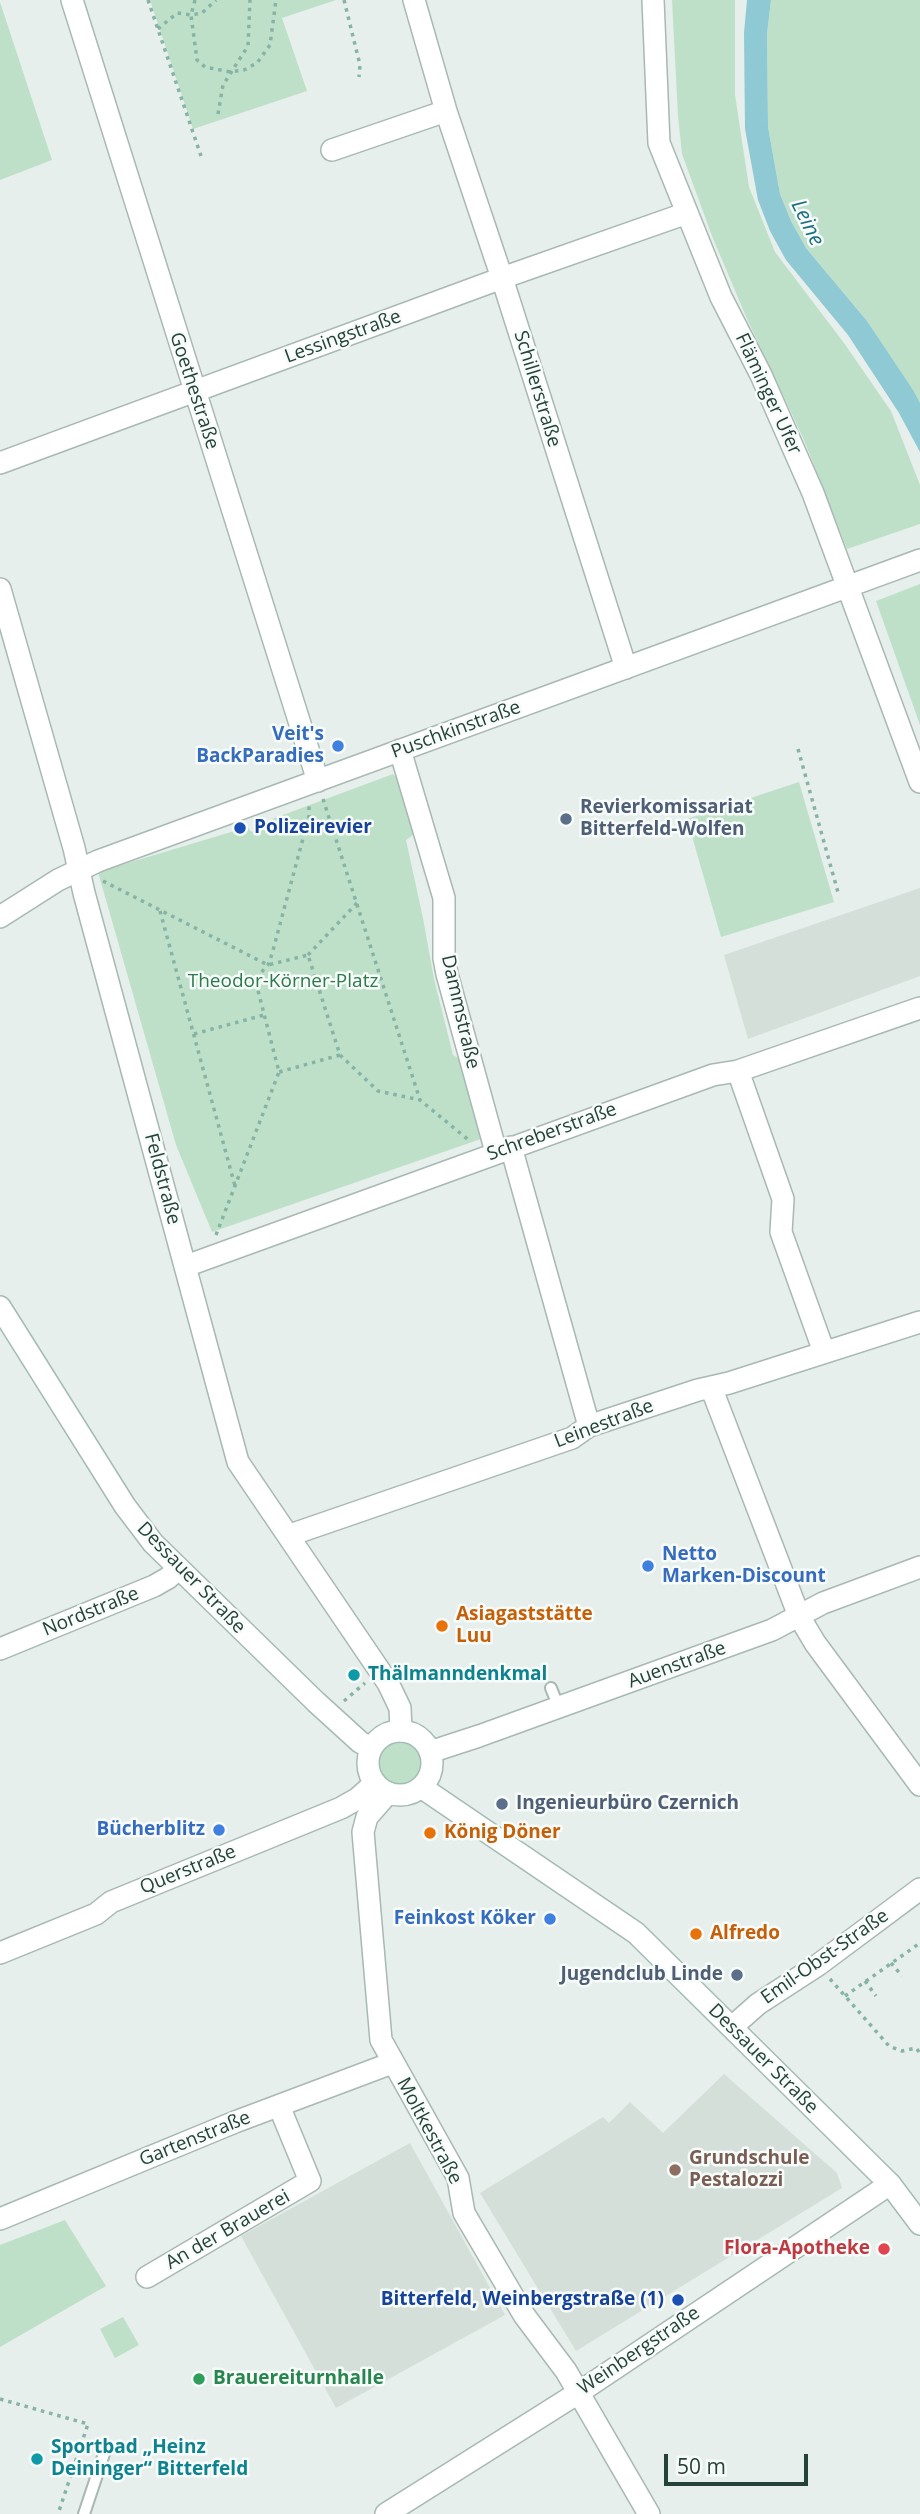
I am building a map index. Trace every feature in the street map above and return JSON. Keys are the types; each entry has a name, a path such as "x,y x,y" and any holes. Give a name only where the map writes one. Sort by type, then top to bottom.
{"street":[{"name":"Goethestraße","path":"72,0 313,782"},
{"name":"Schillerstraße","path":"414,0 446,111 626,668"},
{"name":"Fläminger Ufer","path":"653,0 659,143 720,297 761,375 809,483 920,782"},
{"path":"332,150 446,111"},
{"name":"Lessingstraße","path":"0,463 502,278 687,213"},
{"name":"Puschkinstraße","path":"0,917 79,868 912,563"},
{"name":"Feldstraße","path":"0,589 79,868 238,1462 380,1670 400,1708 401,1731"},
{"name":"Dammstraße","path":"400,750 409,772 444,898 444,958 447,974 496,1152 589,1426"},
{"name":"Schreberstraße","path":"186,1266 713,1074 738,1071 920,1008"},
{"path":"738,1071 783,1199 781,1232 824,1352"},
{"name":"Dessauer Straße","path":"0,1307 7,1335 138,1525 178,1569 329,1714 360,1742 371,1748"},
{"name":"Leinestraße","path":"290,1535 572,1438 589,1426 711,1387 730,1384 920,1322"},
{"path":"711,1387 799,1616 810,1635 920,1785"},
{"name":"Auenstraße","path":"430,1752 446,1748 555,1698 772,1630 823,1603 920,1567"},
{"name":"Nordstraße","path":"0,1649 154,1586 178,1569"},
{"path":"401,1731 419,1737 432,1759 430,1775 421,1787 409,1794 381,1788 368,1766 371,1748 381,1737 401,1731"},
{"name":"Dessauer Straße","path":"421,1787 636,1933 890,2185 920,2224"},
{"name":"Querstraße","path":"0,1953 96,1914 111,1902 341,1808 381,1788"},
{"name":"Moltkestraße","path":"381,1788 363,1832 381,2040 458,2178 464,2213 524,2315 566,2371 649,2514"},
{"name":"Emil-Obst-Straße","path":"732,2027 758,2004 818,1965 920,1889"},
{"name":"Gartenstraße","path":"0,2219 235,2122 392,2063"},
{"name":"An der Brauerei","path":"147,2277 310,2181 279,2106"},
{"name":"Weinbergstraße","path":"386,2514 578,2393 890,2185"}],"lane":[{"path":"84,2514 106,2448"}],"path":[{"path":"148,0 201,156"},
{"path":"195,0 191,15 197,60 205,67 230,72 244,70 257,63 270,45 276,0"},
{"path":"158,29 177,13 202,13 216,0"},
{"path":"218,114 223,85 248,46 250,0"},
{"path":"344,0 360,65 359,77"},
{"path":"798,749 839,896"},
{"path":"313,782 357,902 420,1100"},
{"path":"207,1258 279,1072 255,978 268,965 309,816 313,782"},
{"path":"79,868 268,965 309,955 357,902"},
{"path":"160,911 235,1186"},
{"path":"309,955 340,1055 378,1091 420,1100 476,1145 496,1152"},
{"path":"194,1034 264,1015"},
{"path":"279,1072 340,1055"},
{"path":"329,1714 380,1670"},
{"path":"845,1996 920,1943"},
{"path":"891,1963 902,1976"},
{"path":"818,1965 889,2046 902,2051 918,2046 920,2053"},
{"path":"865,1981 876,1996"},
{"path":"0,2399 88,2424 58,2514"}],"shaded area":[{"path":"920,888 920,976 748,1039 724,955"},
{"path":"724,2074 837,2173 842,2188 576,2351 480,2193 603,2117 609,2123 630,2102 663,2133"},
{"path":"410,2143 505,2315 336,2408 241,2236"}],"green space":[{"path":"150,0 336,0 282,18 307,91 193,129"},
{"path":"672,0 735,0 735,95 749,187 775,252 844,343 891,411 920,485 920,524 847,549 804,440 747,319 712,236 682,154"},
{"path":"771,0 920,0 920,403 867,321 806,248 780,194 768,127 767,34"},
{"path":"0,2 52,160 0,180"},
{"path":"920,584 920,725 876,601"},
{"name":"Theodor-Körner-Platz","path":"393,774 403,785 417,832 406,840 434,979 453,1055 462,1060 481,1139 212,1232 176,1145 98,872 248,827 251,832 264,827 264,822"},
{"path":"799,782 834,902 721,937 687,819"},
{"path":"399,1741 415,1747 421,1763 415,1779 399,1785 383,1779 377,1763 383,1747"},
{"path":"65,2220 106,2286 0,2347 0,2245"},
{"path":"123,2317 139,2345 115,2358 100,2329"}],"water":[{"path":"747,0 771,0 767,34 768,127 780,194 806,248 867,321 913,390 920,403 920,452 899,413 848,335 786,260 770,231 758,200 745,129 744,33"}],"place":[{"name":"Veit's BackParadies","path":"338,746"},
{"name":"Revierkomissariat Bitterfeld-Wolfen","path":"566,819"},
{"name":"Polizeirevier","path":"240,828"},
{"name":"Netto Marken-Discount","path":"648,1566"},
{"name":"Asiagaststätte Luu","path":"442,1626"},
{"name":"Thälmanndenkmal","path":"354,1675"},
{"name":"Ingenieurbüro Czernich","path":"502,1804"},
{"name":"Bücherblitz","path":"219,1830"},
{"name":"König Döner","path":"430,1833"},
{"name":"Feinkost Köker","path":"550,1919"},
{"name":"Alfredo","path":"696,1934"},
{"name":"Jugendclub Linde","path":"737,1975"},
{"name":"Grundschule Pestalozzi","path":"675,2170"},
{"name":"Flora-Apotheke","path":"884,2249"},
{"name":"Bitterfeld, Weinbergstraße (1)","path":"678,2300"},
{"name":"Brauereiturnhalle","path":"199,2379"},
{"name":"Sportbad „Heinz Deininger“ Bitterfeld","path":"37,2459"}],"water label":[{"name":"Leine","path":"807,223"}]}
